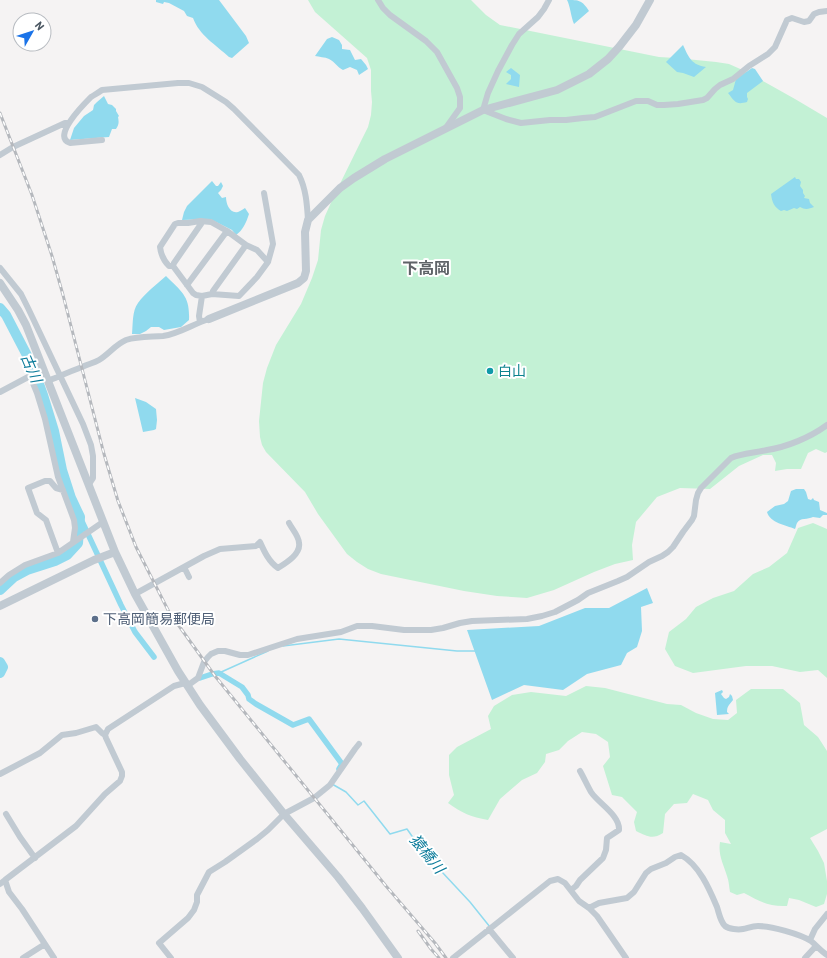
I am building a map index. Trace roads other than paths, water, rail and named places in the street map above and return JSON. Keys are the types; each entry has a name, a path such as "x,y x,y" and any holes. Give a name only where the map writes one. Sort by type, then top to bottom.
{"street":[{"path":"374,0 390,15 426,41 437,52 457,88 460,97 460,108 445,130"},
{"path":"378,0 383,8"},
{"path":"483,110 488,93 512,44 519,34 538,17 549,0"},
{"path":"308,220 340,188 385,159 483,110 557,90 589,74 608,59 619,47 636,25 650,0"},
{"path":"483,110 521,123 595,117 636,101 648,101 657,105 664,105 703,100 720,85 733,79 749,66 768,54 775,46 788,20 792,18 804,22 809,21 814,14 827,11"},
{"path":"48,381 100,360 127,340 163,336 186,329 298,283 304,278 306,271 305,232 308,220 306,198 303,184 299,175 226,102 202,87 189,83 102,90 92,96 68,123 64,139 70,144 102,140"},
{"path":"0,155 13,147 68,123"},
{"path":"264,193 273,244 268,262 257,277 239,296 212,294 202,296 196,295 173,266 169,266 165,262 160,252 160,247 175,224 202,221 211,222 227,231 246,245 257,250 268,262"},
{"path":"173,266 202,221"},
{"path":"187,285 227,231"},
{"path":"212,294 246,245"},
{"path":"0,268 21,294 83,424 91,445 93,456 93,478 88,484"},
{"path":"0,283 26,325 42,372 48,381 115,552 135,594 186,684 240,759 284,814 338,877 362,908 396,957"},
{"path":"200,322 199,316 202,296"},
{"path":"0,392 42,372"},
{"path":"31,376 45,419 58,477 74,520 76,528 74,541"},
{"path":"105,734 111,727 174,686 186,684 198,678 204,662 211,654 218,651 248,655 257,653 278,644 297,639 341,632 357,626 372,626 404,630 431,630 472,621 527,619 555,612 588,593 627,577 648,562 668,552 692,520 696,500 701,488 731,458 769,450 791,443 808,436 827,425"},
{"path":"58,553 46,520 37,513 28,488 45,481 50,481 56,488 63,490"},
{"path":"0,583 9,575 25,565 58,553 103,522"},
{"path":"135,594 184,566 220,549 256,546 260,542 270,560 278,568 297,552 300,543 289,523"},
{"path":"0,606 94,560 115,552"},
{"path":"184,566 190,577"},
{"path":"0,774 40,752 62,735 76,733 96,727 105,734 122,772 120,781 105,794 76,826 3,882 54,958"},
{"path":"171,958 159,943 188,918 194,910 197,902 197,895 209,872 257,840 284,814 314,798 331,783 359,744"},
{"path":"571,890 603,858 606,850 607,838 619,830 619,825 614,816 590,791 580,771"},
{"path":"6,814 35,858"},
{"path":"589,908 599,903 627,898 634,892 646,873 651,869 681,855 688,859 697,870 717,908 722,922 726,927 743,929 752,926 759,926 784,930 810,940 827,955"},
{"path":"452,958 491,929 550,881 558,879 565,883 579,901 597,916 626,958"},
{"path":"810,940 815,928 827,914"},
{"path":"491,929 513,958"},
{"path":"23,958 45,944"},
{"path":"805,958 816,946"}],"water":[{"path":"156,0 219,0 246,36 249,43 232,58 229,57 199,30 193,18 187,16 184,11 169,3 164,2 163,4 156,2"},
{"path":"567,0 580,1 589,11 574,24 569,5"},
{"path":"332,37 339,40 342,45 342,49 350,50 355,60 361,59 368,69 359,75 357,70 350,67 343,70 329,59 315,56 327,39"},
{"path":"683,45 687,54 694,63 706,67 694,77 677,72 666,62"},
{"path":"511,68 520,75 519,87 506,84 511,79 511,75 506,72"},
{"path":"752,68 755,69 763,81 747,93 747,102 738,103 732,99 728,93 733,90 736,79"},
{"path":"104,96 108,104 112,105 116,109 119,116 119,122 116,129 112,129 109,137 70,140 74,128 84,116 93,110 94,105"},
{"path":"795,177 801,182 800,186 805,196 804,198 809,199 810,203 814,207 804,209 800,207 797,209 794,208 787,211 781,211 774,204 771,194"},
{"path":"212,181 216,186 218,186 221,182 223,186 218,193 222,198 226,197 227,203 231,210 238,212 245,208 249,214 241,231 236,235 232,230 210,219 182,220 187,206"},
{"path":"166,276 184,295 188,305 189,320 181,327 164,330 159,327 151,327 140,334 132,334 133,318 136,306 151,289"},
{"path":"135,398 146,402 156,409 156,429 143,432"},
{"path":"796,489 804,489 808,499 811,500 813,498 819,502 820,510 827,513 827,515 823,515 820,518 813,517 802,519 798,521 795,529 771,519 767,512 775,506 784,504 788,501 791,491"},
{"path":"647,588 653,603 641,607 642,631 637,647 627,653 621,665 587,674 563,690 524,685 492,700 467,630 539,626 585,608 609,608"},
{"path":"722,690 723,692 721,694 724,698 726,699 729,697 730,694 733,700 727,708 727,712 729,714 717,715 715,693"}],"waterway":[{"path":"0,308 6,315 32,365 54,431 62,470 71,498 80,517 78,543 67,555 55,561 27,570 14,577 0,590"},
{"path":"80,517 135,632 154,657"},
{"path":"283,646 339,639 457,651 476,651"},
{"path":"219,673 268,651"},
{"name":"古川","path":"0,662 3,667 0,673"},
{"path":"200,678 219,673 242,687 249,699 256,704 293,725 309,719 342,764 339,769"},
{"name":"猿橋川","path":"332,784 346,792 358,805 364,801 390,834 407,829 428,859 470,902 490,927"}],"railway":[{"path":"0,113 32,195 52,256 104,454 118,501 136,547 169,612 215,676 446,958"},
{"path":"418,931 439,958"}],"place":[{"name":"白山","path":"490,371"},
{"name":"下高岡簡易郵便局","path":"95,619"}],"district":[{"name":"下高岡","path":"426,268"}]}
